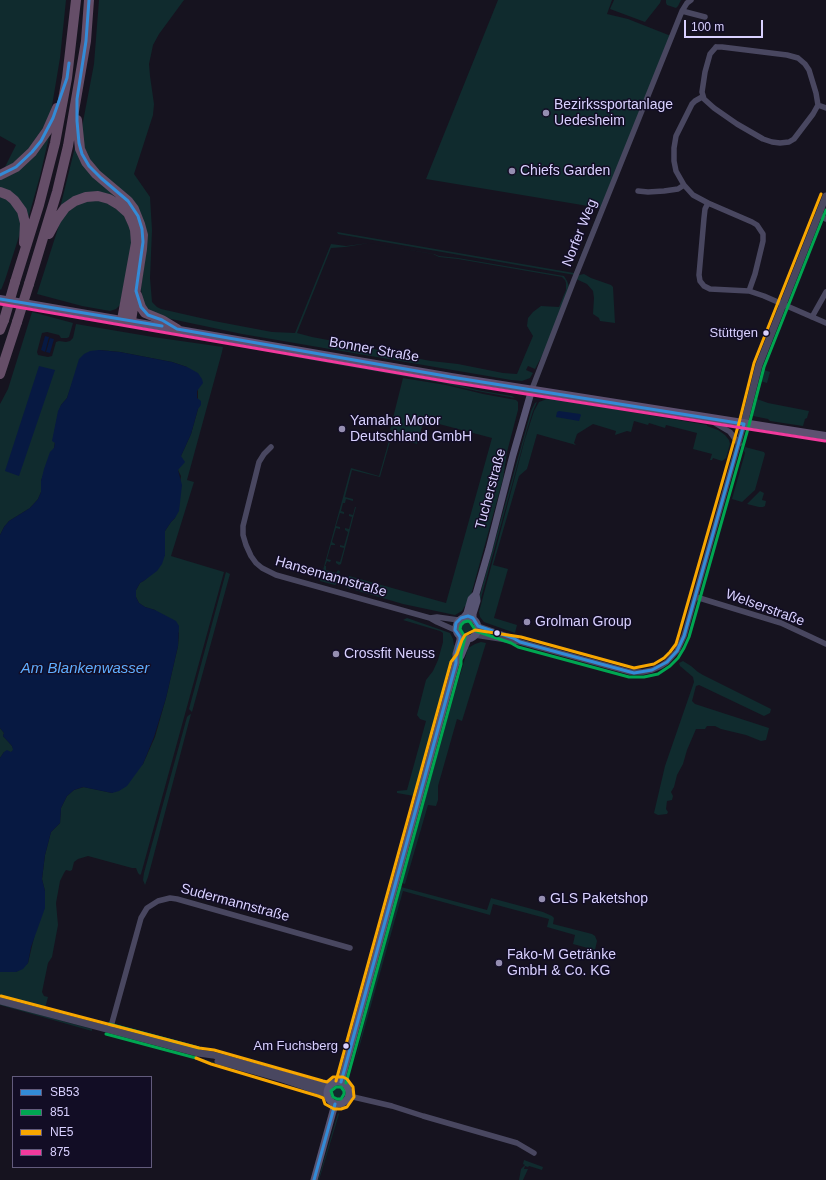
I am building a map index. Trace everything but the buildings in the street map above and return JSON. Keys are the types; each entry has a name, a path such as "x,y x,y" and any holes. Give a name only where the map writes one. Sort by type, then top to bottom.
{"highway":[{"path":"0,330 39,205 55,144 67,78 76,0"},
{"path":"0,374 57,192 68,146 86,41 89,0"},
{"path":"0,175 16,167 41,141 53,118 67,78"},
{"path":"77,98 79,143 84,158 96,174 128,201 134,209 140,224 143,242 136,291 126,320"},
{"path":"0,192 8,195 22,210 25,223 23,259"},
{"path":"38,255 57,218 70,204 81,198 98,196 109,199 120,205 131,218 136,236 126,320"},
{"path":"136,291 139,304 145,313 162,320 177,329"}],"main road":[{"name":"Bonner Straße","path":"0,299 465,379 826,436"},
{"name":"Tucherstraße","path":"473,618 477,601 476,594 515,447 532,390"},
{"name":"Tucherstraße","path":"461,618 467,613 471,599 476,594"},
{"path":"456,663 461,656 468,639 475,635 478,631 478,626 473,618 468,616 461,618 456,623 455,630 460,637 468,639"},
{"path":"341,1082 456,663 456,654 460,637"},
{"path":"334,1082 341,1082 344,1083 349,1089 349,1096 344,1102 335,1104 329,1100 328,1090 334,1082"},
{"path":"314,1180 335,1104"}],"street":[{"name":"Norfer Weg","path":"532,390 571,287 682,11 691,0"},
{"path":"682,11 705,17"},
{"path":"722,46 787,55 798,58 809,70 818,105 794,139 786,143 767,141 755,135 714,108 702,97 704,78 710,54 716,47 722,46"},
{"path":"702,97 692,104 676,136 674,148 676,171 684,185 693,195 757,225 763,234 763,241 755,274 749,291"},
{"path":"818,105 826,108"},
{"path":"638,191 664,191 678,189 684,185"},
{"path":"478,626 513,638 520,642 624,671 638,673 652,670 661,666 667,662 680,646 696,597 739,444 759,365 826,196"},
{"path":"708,203 705,209 699,273 700,281 704,286 707,288 749,291 826,323"},
{"path":"819,215 826,219"},
{"path":"812,317 826,292"},
{"path":"704,417 730,432 739,444"},
{"name":"Hansemannstraße","path":"271,447 259,462 244,522 243,529 246,545 253,560 262,568 276,575 430,618 455,630"},
{"name":"Welserstraße","path":"696,597 781,623 826,644"},
{"name":"Hansemannstraße","path":"430,618 461,618"},
{"path":"475,635 511,642 520,642"},
{"name":"Sudermannstraße","path":"110,1030 141,918 147,908 158,900 170,898 177,899 350,948"},
{"path":"0,1001 198,1053 213,1055 317,1084 328,1090"},
{"path":"349,1096 392,1106 517,1143 534,1153"}],"green space":[{"path":"0,0 66,0 60,58 50,118 22,158 4,169 16,145 0,136"},
{"path":"99,0 184,0 159,34 153,45 149,64 154,104 153,115 134,174 150,197 152,230 150,278 152,302 157,307 214,321 272,332 295,333 331,244 346,246 369,243 564,276 570,289 544,352 535,369 528,366 526,370 533,373 530,378 522,381 511,380 242,334 157,316 147,310 142,297 141,288 147,244 98,171 84,153 82,127 94,64","holes":["369,243 433,254 439,257 562,277 565,280 566,290 559,307 541,306 528,318 527,326 533,336 517,374 503,373 458,364 404,356 297,333 331,248"]},
{"name":"Bezirkssportanlage Uedesheim","path":"498,0 612,0 607,14 628,19 671,36 575,275 338,234 337,232 574,273 600,208 426,179"},
{"path":"614,0 661,0 645,22 610,9"},
{"path":"666,0 681,0 676,8 667,5"},
{"path":"51,128 28,219 0,190 0,178"},
{"path":"76,143 120,197 134,220 105,195 60,208"},
{"path":"0,195 13,202 23,224 1,290 0,289"},
{"path":"99,200 108,203 123,214 131,230 132,243 120,305 116,309 110,311 82,306 37,294 61,219 68,211 82,202"},
{"path":"584,274 613,287 615,323 600,321 599,318 593,314 593,291 587,284 576,279 579,275"},
{"path":"32,312 73,323 69,337 67,338 61,338 59,335 47,332 42,333 37,352 38,355 48,357 52,356 56,342 66,342 73,338 76,324 223,347 187,480 194,482 171,556 224,572 141,874 140,875 138,873 136,868 88,856 74,862 72,870 66,870 60,881 56,903 58,925 52,957 48,963 42,992 44,996 48,997 45,1008 0,998 0,971 16,972 28,963 45,891 42,879 45,855 51,832 60,823 61,808 67,796 74,790 84,787 112,793 143,764 155,737 178,646 179,633 155,610 145,607 139,603 136,597 136,590 140,583 145,580 165,555 165,531 175,518 181,476 178,470 181,456 191,434 198,409 198,391 187,367 172,362 120,352 99,350 73,381 67,398 61,405 54,448 41,481 41,492 38,499 30,508 9,521 0,535 0,404 8,389"},
{"path":"288,356 448,382 477,390 512,396 515,398 442,383"},
{"path":"764,370 770,372 767,383 760,381"},
{"path":"403,378 446,385 516,400 518,402 518,410 507,452 503,479 468,606 465,606 462,611 455,615 403,604 355,590 355,587 351,586 350,589 345,586 349,576 446,603 492,438 424,420 417,444 401,439 398,432 393,431 380,477 352,470 345,497 353,499 353,501 346,499 345,503 343,503 341,511 344,512 344,514 340,513 336,526 340,527 340,529 336,528 332,542 335,545 331,545 327,559 331,560 330,562 327,561 325,566 326,570 336,573 338,570 340,571 337,583 335,585 320,581 351,468 379,476 392,430 390,430"},
{"path":"547,399 707,425 725,435 730,444 726,458 722,461 713,458 710,460 712,454 693,449 697,433 666,425 665,428 649,423 648,425 634,421 631,432 627,431 615,435 616,431 593,424 577,434 574,443 576,445 537,434 527,469 519,476 493,565 508,569 494,618 517,625 515,633 484,622 480,617 479,612 525,439 534,411 539,402"},
{"path":"757,399 768,403 809,411 807,418 805,419 803,426 770,421 768,419 753,416 754,404 756,404"},
{"path":"537,402 527,430 478,609 476,609 531,411"},
{"path":"745,447 764,452 765,454 755,490 742,502 732,499 745,453"},
{"path":"760,491 764,493 762,500 766,501 765,506 759,507 747,504"},
{"path":"355,507 341,564 339,565 336,561 340,562 344,548 340,547 340,545 344,546 348,532 345,528 349,529 352,517 349,516 349,514 353,515"},
{"path":"226,572 230,574 192,712 189,709"},
{"path":"407,618 450,633 454,645 456,646 417,794 414,796 397,793 397,791 407,790 426,721 420,719 417,715 426,680 433,671 438,660 443,642 443,633 403,620"},
{"path":"466,620 473,625 474,628 469,635 466,636 459,631 458,628 463,621"},
{"path":"481,642 486,643 462,721 457,719 438,786 438,800 436,806 428,805 405,884 402,883 468,648"},
{"path":"465,649 367,1006 366,1005 443,724"},
{"path":"683,661 703,675 771,709 770,713 764,716 699,685 696,686 692,701 695,704 769,728 766,740 761,741 715,726 707,726 705,729 696,729 671,792 673,796 672,800 667,801 666,809 668,812 667,814 658,815 654,813 665,766 694,682 693,677 680,666 679,663"},
{"path":"191,714 145,885 143,880 144,873 187,717"},
{"path":"0,728 4,733 3,736 14,750 11,752 4,752 0,758"},
{"path":"401,887 487,910 491,898 543,912 554,918 553,924 595,936 597,941 595,950 573,944 575,935 547,927 549,919 493,904 490,915 403,891 354,1066 373,987"},
{"path":"0,1005 92,1029 92,1031"},
{"path":"126,1039 283,1081 283,1082"},
{"path":"338,1085 344,1087 346,1093 344,1099 338,1101 332,1099 330,1093 332,1087"},
{"path":"338,1113 339,1114 318,1180"},
{"path":"524,1160 543,1167 542,1170 525,1166 524,1169 528,1169 523,1180 519,1180 521,1169 525,1165 523,1164"}],"water":[{"path":"45,336 49,337 45,352 41,350"},
{"path":"50,338 54,339 50,353 46,352"},
{"name":"Am Blankenwasser","path":"99,350 120,352 172,362 187,367 198,373 202,379 203,383 197,391 197,398 201,401 201,405 198,409 191,434 181,456 185,462 178,470 182,485 179,511 165,531 165,555 162,564 157,571 140,583 136,590 136,597 139,603 176,621 179,626 178,646 166,698 154,737 143,764 127,786 119,791 112,793 83,787 74,790 67,796 61,808 60,823 51,832 45,855 42,879 45,891 45,908 31,947 28,963 23,969 16,972 0,972 0,758 7,750 11,752 13,750 12,746 3,736 4,733 0,728 0,535 9,521 30,508 38,499 41,492 41,481 44,469 50,452 54,448 55,443 52,441 58,411 67,398 79,359 90,351"},
{"path":"39,366 55,370 19,476 5,471"},
{"path":"557,412 580,414 579,421 556,417"}],"transit line":[{"name":"SB53","path":"89,0 86,41 77,99 79,143 82,154 89,166 128,201 138,216 142,229 143,242 136,291 141,307 148,315 162,320 177,329 451,377 744,424"},
{"name":"SB53","path":"0,175 16,167 41,141 53,118 67,78 69,63"},
{"name":"NE5","path":"336,1081 451,662 457,654 462,640 465,635 475,630 521,637 634,668 654,664 670,652 676,644 679,634 739,423 754,363 821,194"},
{"name":"851","path":"346,1083 461,664 461,655 465,637 460,629 461,625 468,621 476,631 511,643 518,647 629,677 644,677 658,674 670,666 678,658 689,637 764,367 826,210"},
{"name":"SB53","path":"0,299 162,326"},
{"name":"875","path":"0,304 450,382 825,441"},
{"name":"SB53","path":"341,1082 456,663 456,654 460,640 460,637 455,630 456,623 461,618 468,616 473,618 478,626 513,638 520,642 634,673 652,670 667,662 677,651 684,636 744,424"},
{"name":"NE5","path":"1,996 199,1048 214,1050 327,1082 333,1077 343,1077 347,1079 353,1087 354,1097 347,1107 334,1109 325,1104 323,1098 318,1096 211,1064 196,1058"},
{"name":"851","path":"109,1024 199,1048"},
{"name":"851","path":"106,1034 196,1058"},
{"name":"851","path":"336,1087 341,1087 344,1091 341,1099 333,1097 331,1091 336,1087"},
{"name":"SB53","path":"314,1180 335,1104"}],"place":[{"name":"Bezirkssportanlage Uedesheim","path":"546,113"},
{"name":"Chiefs Garden","path":"512,171"},
{"name":"Stüttgen","path":"766,333"},
{"name":"Yamaha Motor Deutschland GmbH","path":"342,429"},
{"name":"Grolman Group","path":"527,622"},
{"name":"Crossfit Neuss","path":"336,654"},
{"name":"GLS Paketshop","path":"542,899"},
{"name":"Fako-M Getränke GmbH & Co. KG","path":"499,963"},
{"name":"Am Fuchsberg","path":"346,1046"}]}
